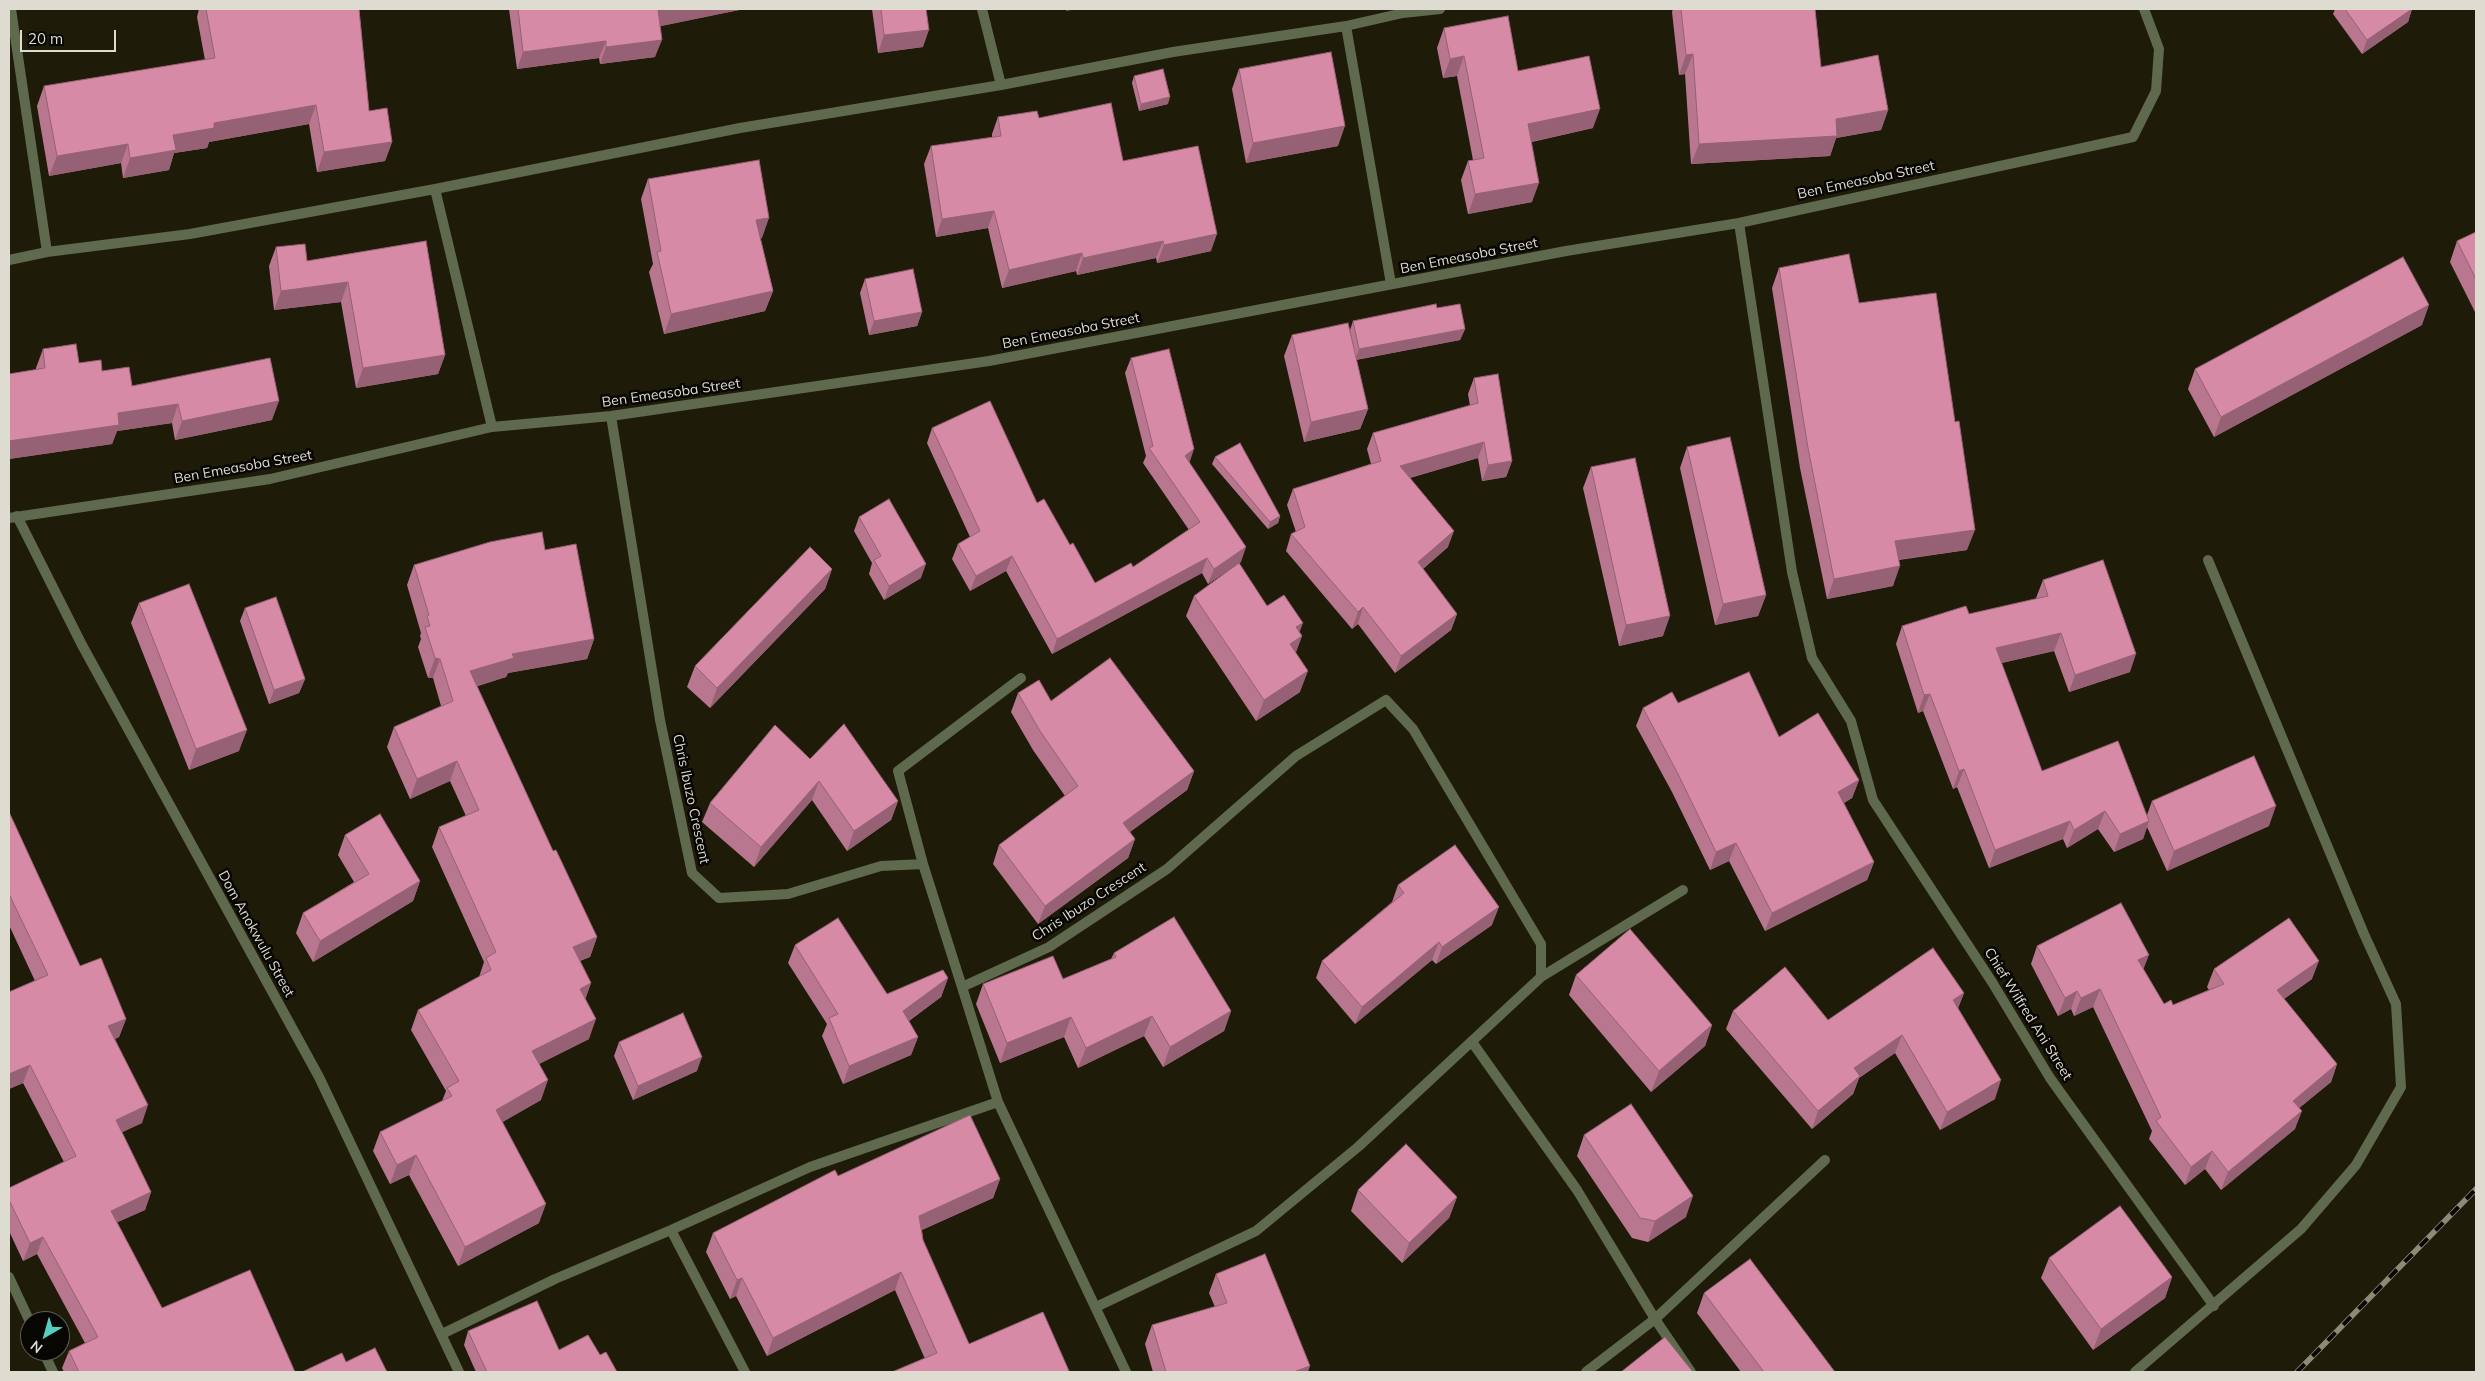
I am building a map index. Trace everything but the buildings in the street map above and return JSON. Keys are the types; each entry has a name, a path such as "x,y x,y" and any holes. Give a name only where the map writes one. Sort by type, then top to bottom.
{"street":[{"path":"11,9 47,252"},
{"path":"982,9 1001,86"},
{"path":"9,260 47,252 190,234 435,189 740,128 1001,86 1173,52 1346,26 1403,13 1440,9"},
{"name":"Ben Emeasoba Street","path":"13,517 270,479 492,427 611,416 989,361 1566,251 1739,223 2133,137 2156,91 2159,49 2144,9"},
{"path":"1346,26 1391,284"},
{"path":"435,189 492,427"},
{"name":"Chief Wilfred Ani Street","path":"1739,223 1792,572 1812,658 1851,721 1873,800 1982,966 2050,1078 2214,1306"},
{"name":"Chris Ibuzo Crescent","path":"611,416 660,720 692,873 719,898 788,894 881,866 922,864"},
{"name":"Dom Anokwulu Street","path":"13,517 319,1077 459,1372"},
{"path":"2135,1372 2214,1306 2301,1229 2356,1165 2401,1088 2396,1004 2364,934 2208,560"},
{"path":"1021,678 898,770 922,864 998,1102 1126,1372"},
{"name":"Chris Ibuzo Crescent","path":"962,987 1049,947 1167,869 1296,756 1386,700 1413,729 1541,944 1541,977"},
{"path":"1096,1307 1256,1231 1358,1147 1541,977 1683,890"},
{"path":"1472,1042 1577,1190 1655,1319 1692,1372"},
{"path":"442,1334 555,1278 671,1230 810,1167 998,1102"},
{"path":"1586,1372 1655,1319 1826,1160"},
{"path":"671,1230 745,1372"},
{"path":"9,1276 25,1311"}],"railway":[{"path":"2297,1372 2476,1189"}]}
